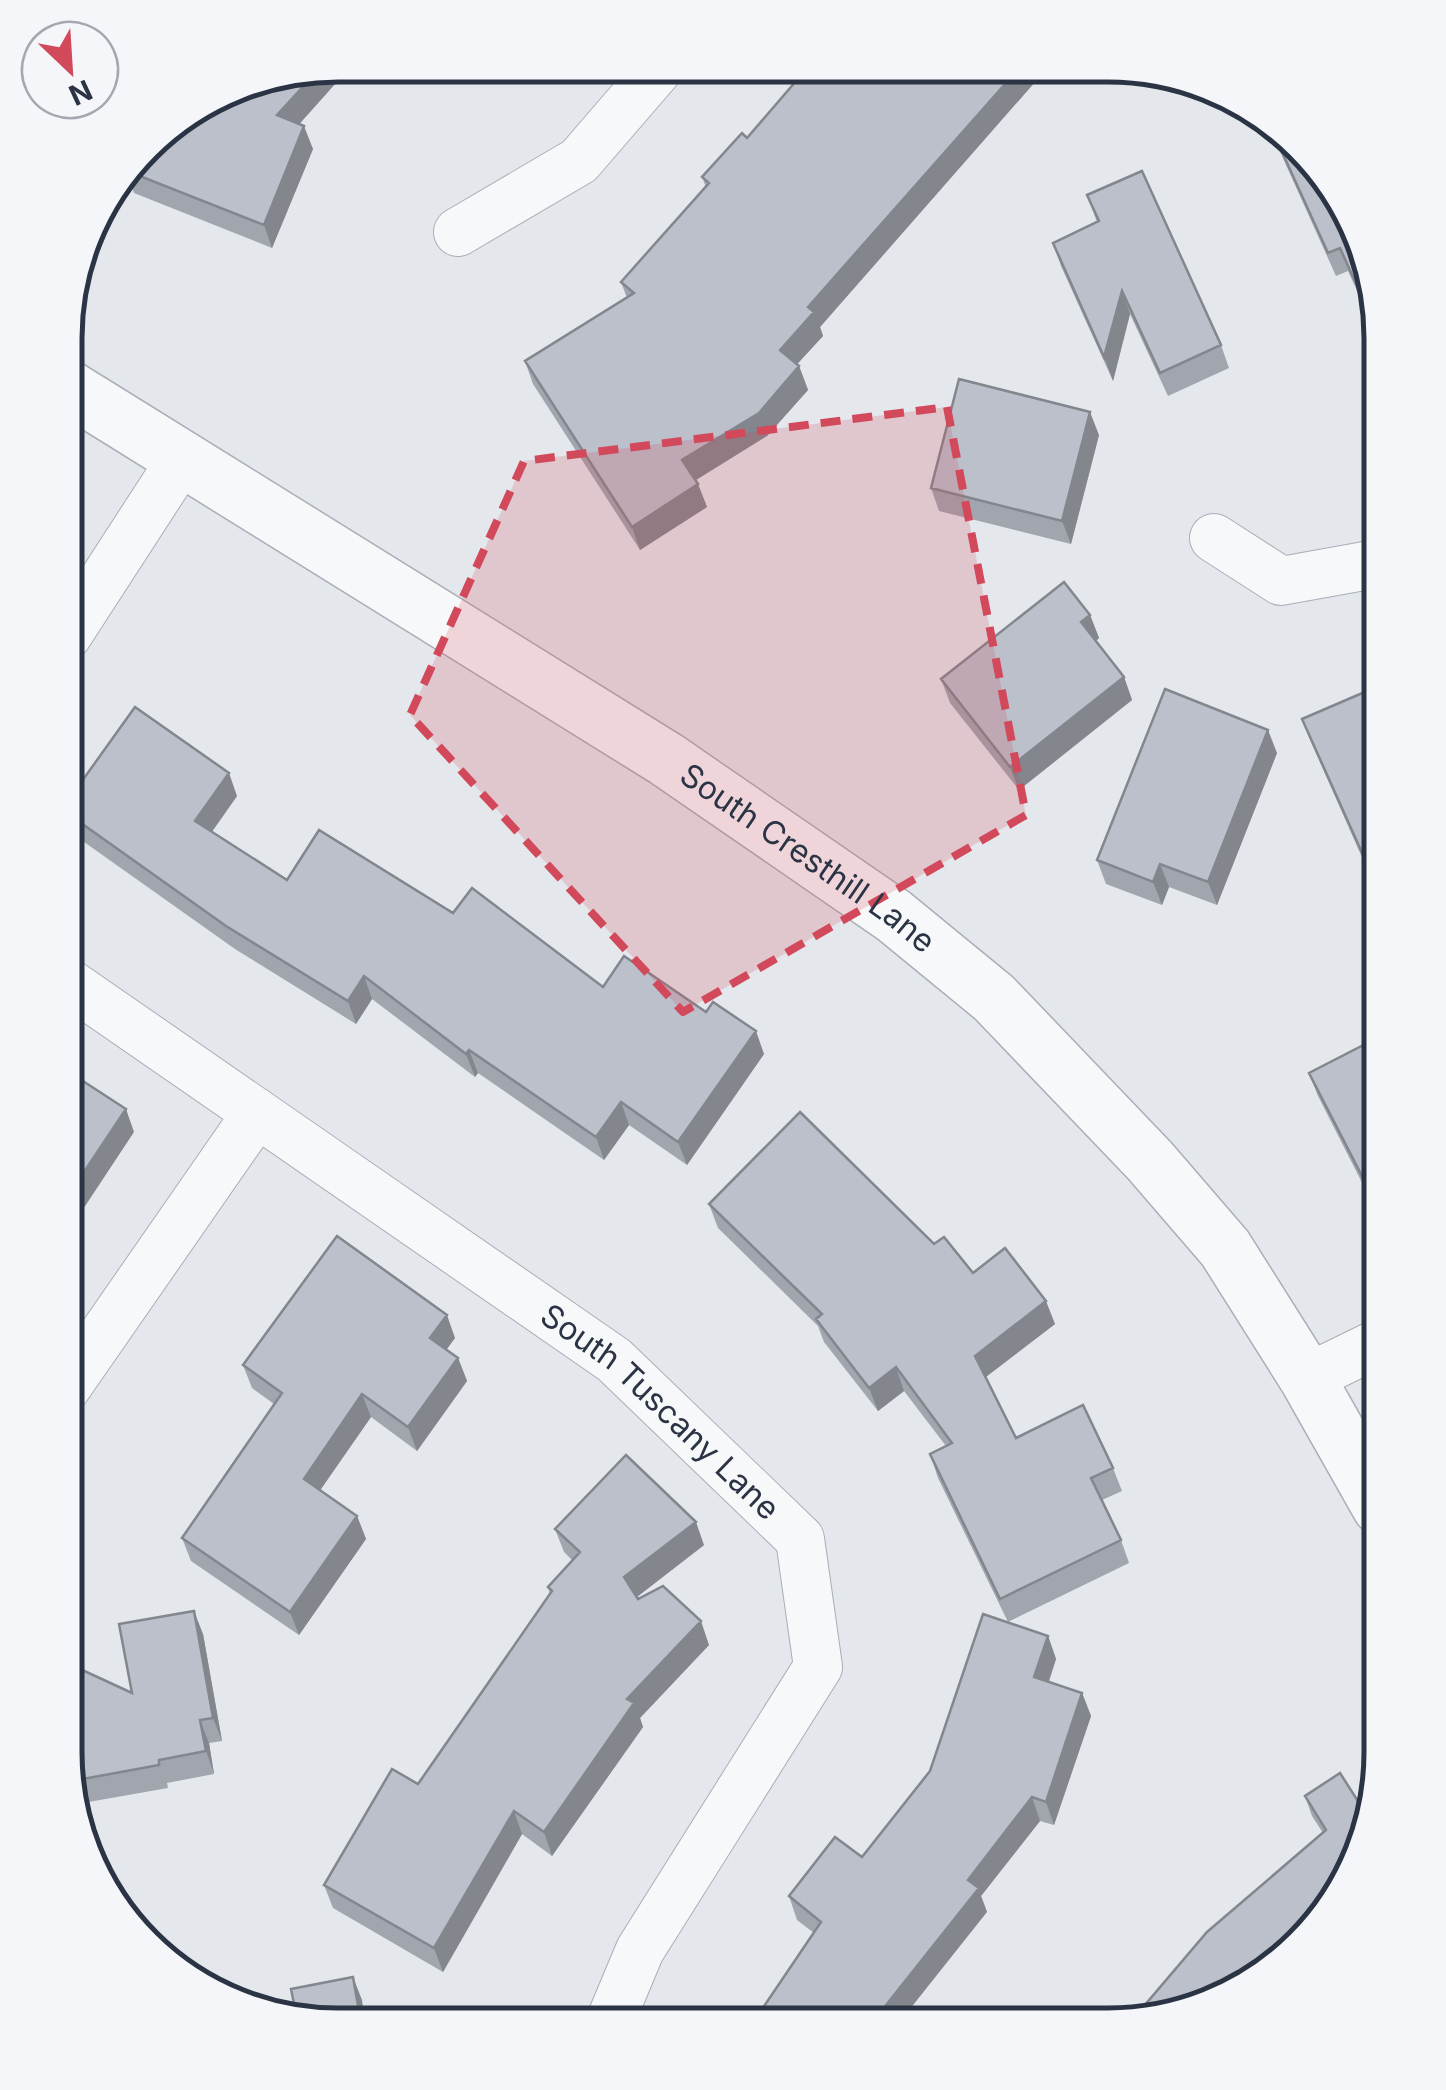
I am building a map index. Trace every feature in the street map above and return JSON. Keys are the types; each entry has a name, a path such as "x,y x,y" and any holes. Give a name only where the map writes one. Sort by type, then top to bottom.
{"street":[{"path":"458,232 579,161 646,83"},
{"name":"South Cresthill Lane","path":"83,398 666,760 894,916 994,998 1150,1160 1225,1248 1363,1478"},
{"path":"83,611 180,460"},
{"path":"1214,538 1281,581 1364,566"},
{"name":"South Tuscany Lane","path":"83,993 614,1360 800,1539 818,1667 640,1950 616,2008"},
{"path":"83,1364 257,1113"},
{"path":"1306,1378 1363,1350"}],"highlighted area":[{"path":"947,407 1026,815 683,1012 410,715 524,461"}],"building":[{"path":"794,83 1006,83 808,307 814,312 780,350 799,366 759,413 682,460 698,484 632,527 525,361 634,293 621,282 709,183 702,177 742,133 747,138"},
{"path":"304,85 277,115 304,126 264,225 141,177 183,135 225,109 272,91"},
{"path":"1282,152 1320,196 1337,225 1358,288 1340,248 1328,253"},
{"path":"1142,171 1221,345 1160,373 1122,291 1104,357 1053,243 1099,221 1087,195"},
{"path":"959,379 1090,412 1062,521 931,488"},
{"path":"1064,582 1090,615 1081,622 1124,677 1010,767 941,679"},
{"path":"1165,689 1268,730 1208,882 1160,864 1153,882 1097,860"},
{"path":"1364,692 1364,856 1302,719"},
{"path":"135,707 229,773 195,821 287,880 319,830 453,913 472,888 603,987 624,956 706,1012 713,1002 756,1031 678,1142 621,1102 596,1137 469,1050 466,1054 364,976 348,1001 226,926 83,824 83,780"},
{"path":"1364,1045 1363,1179 1309,1073"},
{"path":"83,1081 126,1109 83,1174"},
{"path":"800,1112 934,1244 944,1237 973,1273 1005,1248 1046,1301 975,1356 1016,1438 1083,1405 1113,1468 1091,1478 1121,1540 1000,1599 930,1454 952,1443 896,1367 869,1388 816,1319 822,1314 709,1204"},
{"path":"337,1236 447,1315 430,1338 458,1358 408,1427 362,1394 304,1479 357,1516 290,1612 182,1538 282,1393 243,1365"},
{"path":"626,1455 696,1522 624,1577 638,1599 663,1586 701,1621 627,1699 634,1703 544,1832 514,1811 434,1948 324,1885 392,1769 418,1784 552,1591 548,1587 580,1552 555,1529"},
{"path":"194,1611 213,1718 200,1720 206,1751 159,1760 159,1765 85,1779 83,1670 132,1693 119,1624"},
{"path":"983,1614 1048,1636 1034,1677 1082,1693 1046,1802 1032,1797 968,1880 979,1888 884,2008 763,2008 821,1922 789,1896 835,1837 862,1857 930,1771"},
{"path":"1340,1773 1359,1802 1337,1865 1320,1894 1276,1944 1250,1964 1205,1988 1146,2004 1207,1932 1326,1830 1305,1796"},
{"path":"353,1977 358,2008 294,2003 291,1989"}]}
